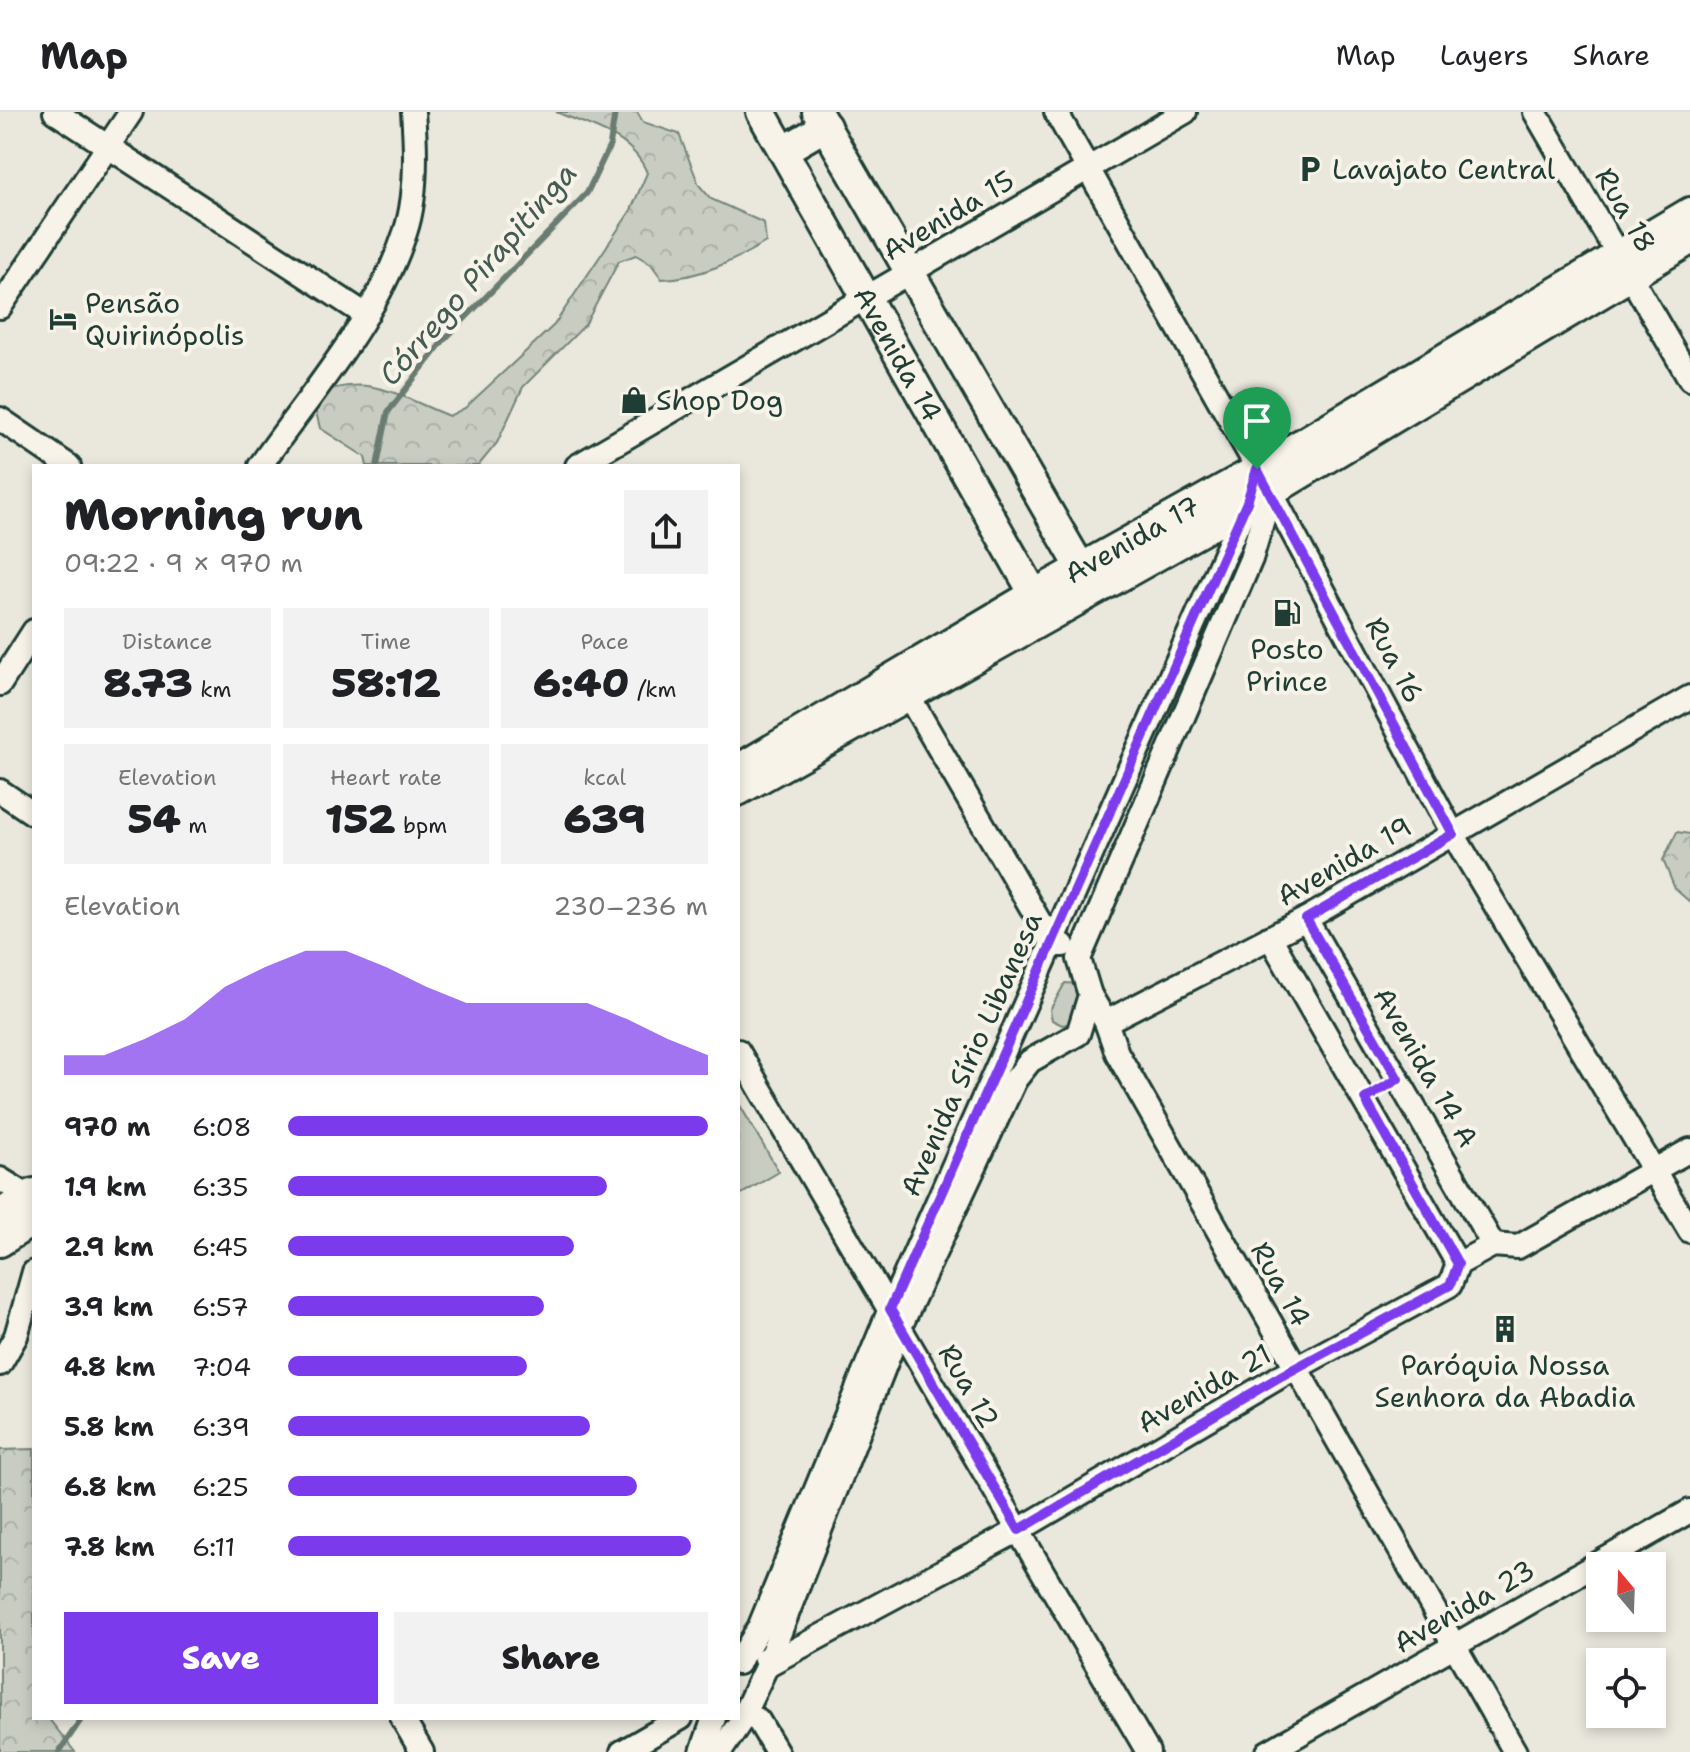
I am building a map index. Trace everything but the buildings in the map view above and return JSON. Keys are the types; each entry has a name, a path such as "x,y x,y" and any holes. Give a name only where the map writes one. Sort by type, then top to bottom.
{"main road":[{"name":"Avenida 14","path":"761,112 864,299 1034,594"},
{"name":"Avenida 14","path":"821,119 1081,568"},
{"path":"783,151 821,119"},
{"name":"Avenida 17","path":"740,790 908,695 1258,488 1623,266 1675,239 1690,212"},
{"name":"Avenida 17","path":"740,768 1081,568 1258,488"},
{"path":"0,1214 32,1203"},
{"path":"0,1242 32,1203"}],"street":[{"path":"55,112 366,315"},
{"path":"0,307 131,112"},
{"path":"261,464 366,315 389,274 406,231 412,193 413,112"},
{"name":"Rua 16","path":"1056,112 1258,488 1453,834 1690,1231"},
{"name":"Avenida 15","path":"580,464 911,273 1087,166 1185,112"},
{"name":"Rua 18","path":"1535,112 1690,379"},
{"path":"0,419 66,464"},
{"path":"1079,959 1251,559 1258,488"},
{"name":"Avenida Sírio Libanesa","path":"740,1658 759,1628 895,1318 1017,1024 1258,488"},
{"path":"0,684 32,634"},
{"path":"908,695 1053,945 1074,949 1090,995 1078,1034 1117,1053"},
{"name":"Avenida 19","path":"1106,1022 1306,919 1690,697"},
{"path":"0,791 32,813"},
{"name":"Avenida 14 A","path":"1306,919 1493,1245"},
{"path":"1270,937 1458,1264"},
{"name":"Rua 14","path":"1090,995 1106,1022 1117,1053 1295,1371 1515,1752"},
{"path":"1017,1024 1021,1042 1034,1051 1047,1051"},
{"name":"Avenida Sírio Libanesa","path":"740,1712 767,1665 895,1318 1015,1080 1030,1061 1078,1034"},
{"name":"Rua 12","path":"740,1054 1148,1752"},
{"path":"1365,1099 1398,1079"},
{"name":"Avenida 21","path":"767,1665 1019,1530 1450,1285 1458,1264 1493,1245 1518,1247 1690,1150"},
{"path":"0,1179 32,1203"},
{"path":"0,1364 16,1336 32,1279"},
{"name":"Avenida 23","path":"1268,1752 1690,1511"},
{"path":"740,1658 759,1652 767,1665"},
{"path":"740,1717 758,1720 777,1752"},
{"path":"403,1720 422,1752"},
{"path":"622,1752 678,1720"},
{"path":"702,1752 713,1720"},
{"name":"Avenida Sírio Libanesa","path":"720,1752 736,1720"}],"green space":[{"path":"556,112 637,112 643,122 679,134 699,185 711,199 764,223 766,242 716,267 676,278 662,279 651,264 636,255 619,261 585,325 523,387 497,443 480,464 367,464 365,457 320,428 316,412 319,393 355,385 386,390 449,416 465,408 554,325 631,210 647,173 640,160 621,141"},
{"path":"1677,832 1690,834 1690,902 1675,889 1663,860"},
{"path":"1065,983 1078,984 1083,989 1073,1023 1062,1025 1052,1020 1050,1010"},
{"path":"740,1105 779,1172 740,1195"},
{"path":"32,1449 32,1720 50,1720 75,1752 0,1752 0,1450"}],"waterway":[{"name":"Córrego Pirapitinga","path":"377,464 388,412 443,341 587,193 610,145 615,112"},
{"name":"Córrego Pirapitinga","path":"59,1752 81,1720"}],"place":[{"name":"Lavajato Central","path":"1310,169"},
{"name":"Pensão Quirinópolis","path":"63,319"},
{"name":"Shop Dog","path":"634,400"},
{"name":"Posto Prince","path":"1287,613"},
{"name":"Paróquia Nossa Senhora da Abadia","path":"1505,1329"}],"route":[{"path":"1257,469 1453,834 1306,919 1398,1079 1365,1099 1458,1264 1450,1285 1281,1376 1019,1530 890,1309 1247,502 1257,469"}]}
